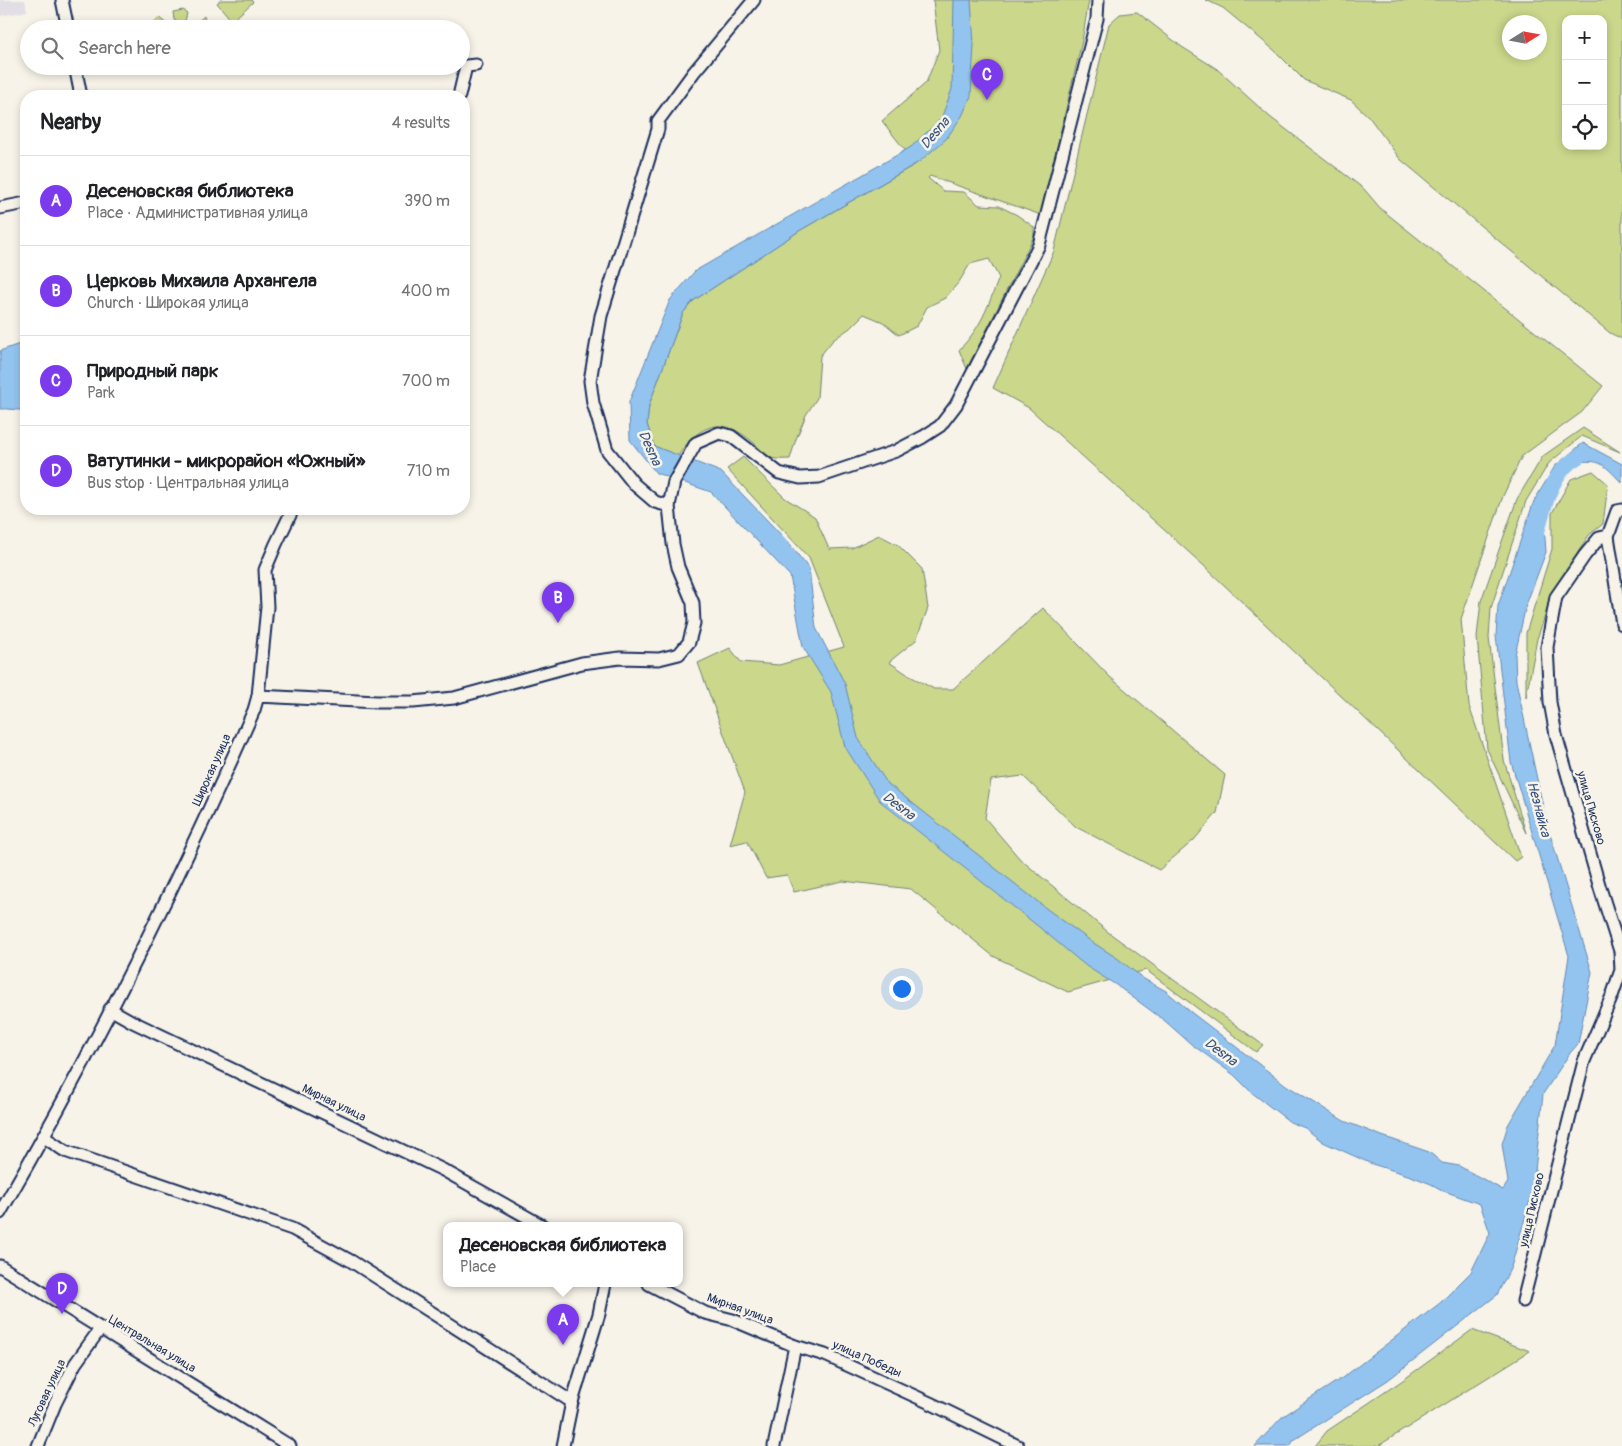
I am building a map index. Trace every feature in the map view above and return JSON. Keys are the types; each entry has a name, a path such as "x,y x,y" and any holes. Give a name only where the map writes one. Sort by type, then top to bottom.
{"street":[{"path":"62,0 66,20"},
{"path":"669,506 655,502 634,484 607,450 592,403 590,381 600,326 658,128 658,121 694,72 754,0"},
{"path":"258,696 377,702 413,702 454,698 582,663 620,658 658,659 679,654 689,642 694,623 693,603 678,567 669,506 674,482 696,444 719,433 731,436 780,473 800,478 819,477 896,451 924,437 940,426 956,406 1039,244 1097,19 1098,0"},
{"path":"470,66 476,65"},
{"path":"77,75 80,90"},
{"path":"460,90 464,75"},
{"path":"0,208 20,204"},
{"path":"1622,510 1618,511 1608,536 1617,563 1622,624"},
{"name":"Широкая улица","path":"0,1213 44,1137 205,821 254,710 258,696 267,608 265,570 290,515"},
{"name":"улица Писково","path":"1523,1301 1584,1060 1612,996 1621,970 1621,951 1600,888 1556,735 1550,702 1547,647 1556,597 1584,555 1599,538 1608,536"},
{"name":"Мирная улица","path":"110,1009 151,1031 442,1170 536,1222"},
{"path":"44,1137 65,1151 292,1229 351,1261 572,1402"},
{"name":"Центральная улица","path":"0,1266 100,1329 219,1400 290,1446"},
{"path":"563,1446 572,1402 599,1314 604,1287"},
{"name":"Мирная улица","path":"655,1287 705,1313 733,1320 795,1346"},
{"name":"Луговая улица","path":"38,1446 55,1404 75,1364 100,1329"},
{"path":"774,1446 795,1346"},
{"name":"улица Победы","path":"795,1346 825,1355 1018,1446"}],"shaded area":[{"path":"0,0 25,0 27,11 0,16"}],"green space":[{"path":"221,0 251,0 253,2 233,20 217,3"},
{"path":"933,0 1089,0 1082,41 1041,215 930,176 928,178 943,191 964,192 979,205 999,206 1017,215 1034,227 1034,236 967,369 959,350 979,325 999,278 989,259 970,264 959,282 945,298 927,307 917,326 899,335 883,322 864,314 850,328 833,340 820,356 817,398 806,415 790,459 769,457 743,434 722,426 704,430 695,436 678,456 654,446 647,424 649,405 683,313 693,301 799,231 916,164 882,121 926,83 939,50"},
{"path":"1206,0 1622,0 1622,339 1610,333 1400,159 1369,117 1351,100 1304,80 1274,50 1223,8"},
{"path":"183,10 187,13 185,20 174,20 173,12"},
{"path":"1137,12 1182,47 1217,69 1270,117 1364,189 1381,209 1603,386 1582,412 1522,456 1503,496 1461,619 1469,706 1521,857 1515,861 1203,565 1029,408 993,388 1054,251 1109,24 1120,14"},
{"path":"1583,428 1620,452 1582,436 1549,463 1526,501 1491,608 1489,638 1504,760 1526,833 1487,749 1477,637 1481,601 1517,499 1543,456"},
{"path":"743,457 785,498 815,517 829,549 852,548 879,535 898,545 922,569 928,608 916,640 889,662 910,676 934,689 953,689 1043,608 1110,677 1225,775 1217,813 1194,840 1159,870 1076,827 1023,776 991,780 985,818 1020,859 1108,932 1263,1045 1256,1052 1146,970 1068,992 993,956 911,889 843,881 794,892 787,875 766,878 747,841 730,845 745,792 698,663 730,648 741,662 779,665 844,647 809,558 727,469"},
{"path":"1593,471 1608,484 1603,524 1589,535 1554,590 1537,639 1526,697 1526,633 1552,549 1552,513 1571,479"},
{"path":"1472,1330 1530,1351 1378,1446 1315,1446 1327,1431 1403,1380"}],"water":[{"name":"Desna","path":"954,0 971,0 974,45 971,96 962,116 946,139 919,162 799,231 693,301 683,313 649,405 647,424 654,446 721,472 788,542 809,569 816,628 845,684 858,738 887,783 1047,909 1144,979 1166,991 1286,1085 1344,1121 1429,1152 1442,1163 1459,1166 1503,1190 1508,1182 1502,1144 1508,1125 1555,1045 1569,956 1511,762 1496,636 1498,606 1534,501 1555,466 1583,443 1622,464 1622,483 1604,466 1588,461 1570,463 1549,488 1543,511 1546,552 1526,605 1515,655 1516,681 1546,821 1592,972 1578,1044 1543,1094 1533,1190 1511,1267 1497,1295 1388,1380 1294,1440 1290,1446 1255,1446 1282,1417 1345,1376 1440,1303 1471,1272 1490,1233 1480,1204 1411,1176 1372,1164 1323,1142 1305,1128 1290,1122 1251,1092 1234,1075 1191,1044 1165,1021 1116,985 1086,966 880,801 845,747 831,692 803,647 790,576 711,492 656,473 630,440 629,402 670,300 695,271 911,147 941,119 952,89"},
{"path":"20,344 20,410 0,409 0,351"}],"waterway":[{"name":"Незнайка","path":"1537,533 1546,501 1555,480 1561,471 1578,457"}],"place":[{"name":"Природный парк","path":"987,100"},
{"name":"Церковь Михаила Архангела","path":"558,623"},
{"name":"Ватутинки - микрорайон «Южный»","path":"62,1314"},
{"name":"Десеновская библиотека","path":"563,1345"}]}
